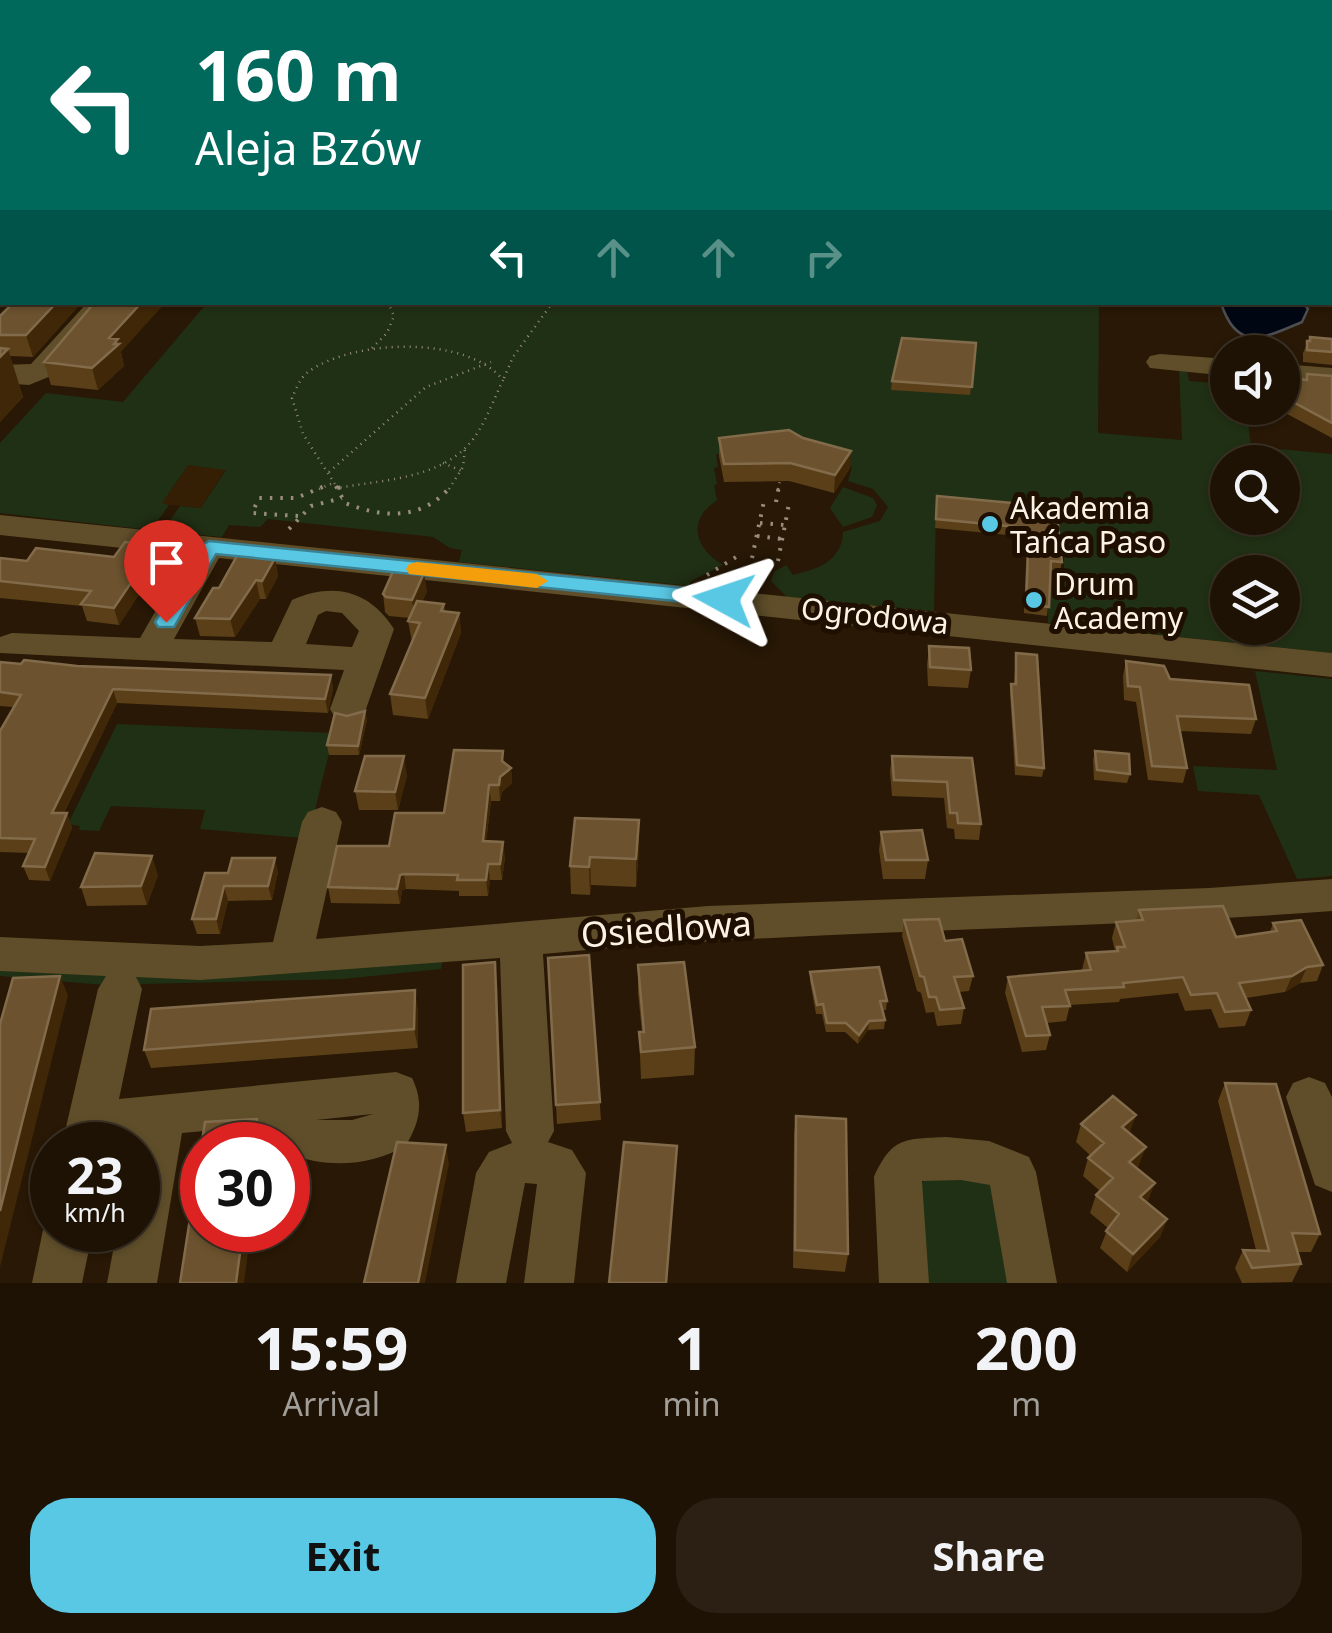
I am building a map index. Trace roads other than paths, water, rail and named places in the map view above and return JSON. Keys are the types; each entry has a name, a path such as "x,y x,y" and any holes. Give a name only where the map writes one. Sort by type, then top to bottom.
{"street":[{"path":"0,374 29,376 42,370 100,305"},
{"path":"1160,362 1210,366"},
{"path":"1300,373 1332,376"},
{"name":"Ogrodowa","path":"0,525 1332,665"},
{"path":"150,650 209,547"},
{"path":"352,603 369,564"},
{"path":"284,654 308,605 322,600 352,603 377,629 348,709"},
{"path":"12,645 365,660"},
{"path":"290,958 322,822"},
{"name":"Osiedlowa","path":"0,954 200,963 708,922 1189,905 1332,894"},
{"path":"521,939 530,1131"},
{"path":"90,1122 120,989"},
{"path":"133,1122 162,1115 271,1105 290,1127 311,1141 361,1140 391,1129 396,1119 396,1092"},
{"path":"1309,1097 1332,1170"},
{"path":"132,1283 162,1115"},
{"path":"904,1283 898,1177 907,1162 927,1158 986,1162 1012,1172 1032,1283"},
{"path":"481,1283 500,1173 508,1164 536,1162 555,1165 564,1182 549,1283"},
{"path":"57,1283 63,1252"}],"place":[{"name":"Akademia Tańca Paso","path":"990,524"},
{"name":"Drum Academy","path":"1034,600"}]}
